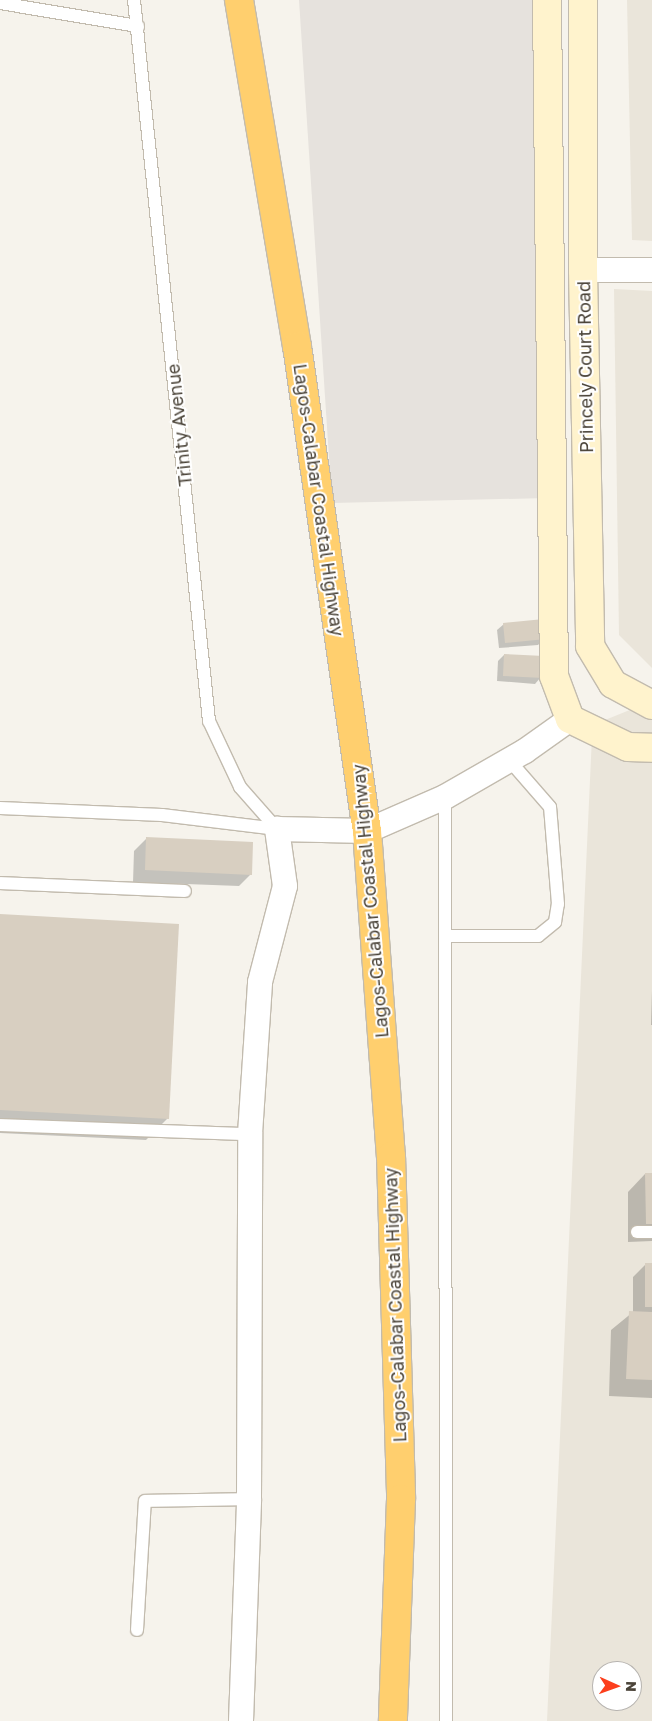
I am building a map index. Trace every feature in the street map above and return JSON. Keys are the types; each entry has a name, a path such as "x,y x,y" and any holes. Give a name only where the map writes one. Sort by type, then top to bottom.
{"highway":[{"name":"Lagos-Calabar Coastal Highway","path":"238,0 298,346 367,831 391,1156 401,1499 393,1721"}],"street":[{"path":"547,0 554,676 570,719 628,747 652,748"},
{"name":"Princely Court Road","path":"584,0 582,270 590,646 613,684 652,705"},
{"path":"582,270 652,270"},
{"path":"241,1721 249,1499 250,1134 260,982 285,886 277,829 367,831 445,797 509,760 570,719"}],"lane":[{"name":"Trinity Avenue","path":"134,0 210,721 240,787 277,829"},
{"path":"0,3 138,26"},
{"path":"447,936 538,936 556,922 558,904 550,807 509,760"},
{"path":"445,797 447,936 446,1721"},
{"path":"0,808 162,815 277,829"},
{"path":"0,883 185,891"},
{"path":"0,1125 250,1134"},
{"path":"637,1232 652,1232"},
{"path":"137,1630 145,1501 249,1499"}],"shaded area":[{"path":"299,0 538,0 547,498 332,503"},
{"path":"627,0 652,0 652,241 632,240"},
{"path":"614,289 652,291 652,668 619,635"},
{"path":"652,701 652,1721 547,1721 592,736 605,720"}],"building":[{"path":"544,619 546,639 505,643 503,623"},
{"path":"504,654 544,656 543,678 503,676"},
{"path":"146,837 253,842 252,875 145,870"},
{"path":"0,914 179,924 169,1119 0,1110"},
{"path":"645,1173 652,1173 652,1224 646,1224"},
{"path":"645,1263 652,1263 652,1307 645,1307"},
{"path":"629,1311 652,1312 652,1380 626,1379"}]}
